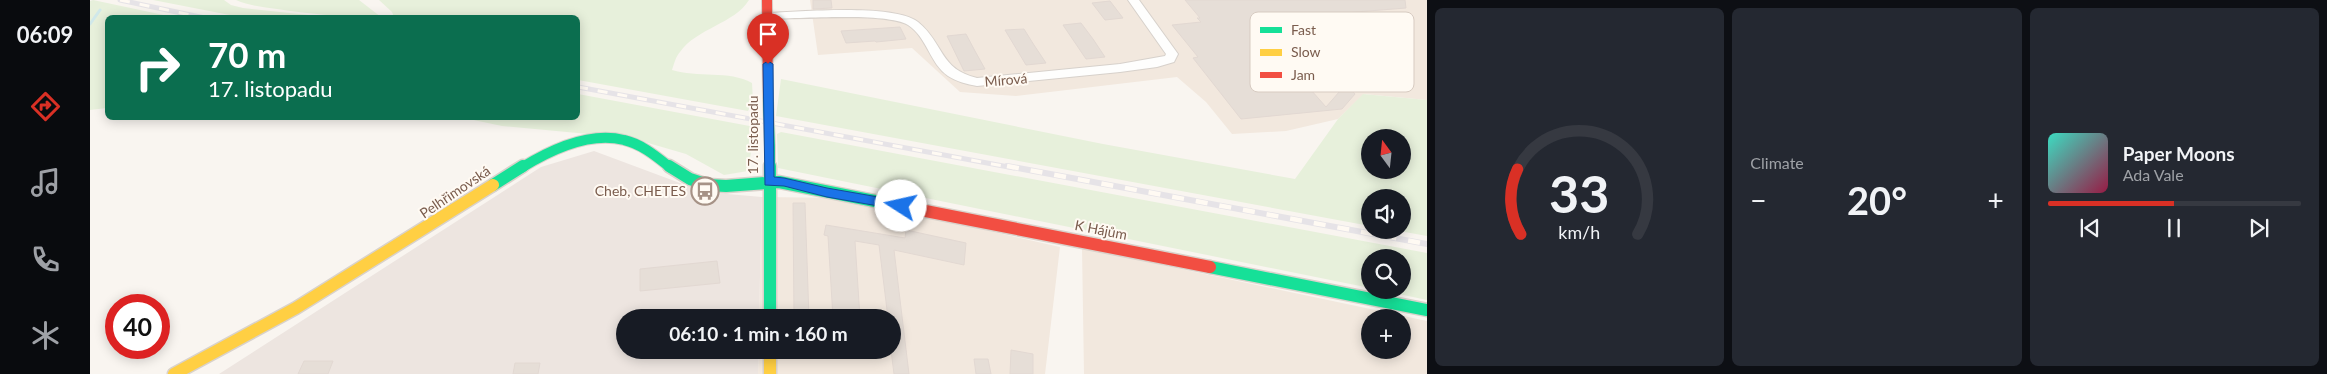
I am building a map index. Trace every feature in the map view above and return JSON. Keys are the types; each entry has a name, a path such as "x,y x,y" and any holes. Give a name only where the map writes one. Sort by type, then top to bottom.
{"street":[{"name":"17. listopadu","path":"767,0 770,146 768,182 770,309"},
{"name":"Mírová","path":"767,16 871,15 898,17 912,23 920,31 950,74 967,81 977,82 1165,62 1172,54 1170,50 1133,0"},
{"name":"Pelhřimovská","path":"174,374 234,345 339,284 475,198 522,165 559,147 602,140 632,142 641,146 672,171 710,186 768,182"},
{"name":"K Hájům","path":"768,182 784,182 1427,310"},
{"path":"770,359 770,374"}],"shaded area":[{"path":"810,0 1427,0 1427,100 1364,94 1338,119 1286,131 1232,134 1206,102 1177,77 1016,96 960,92 912,48 818,55"},
{"path":"594,151 704,192 762,197 759,309 616,309 616,359 759,359 758,374 219,374 541,167"},
{"path":"762,197 844,198 1060,247 1045,374 758,374 759,359 901,359 901,309 759,309"},
{"path":"1082,248 1370,309 1361,309 1361,359 1411,359 1411,318 1427,321 1427,374 1084,374"}],"green space":[{"path":"93,0 164,15 105,15 105,108 90,110 90,1"},
{"path":"153,0 224,0 231,5 243,8 308,15 230,15"},
{"path":"236,0 359,0 378,15 332,15 246,4"},
{"path":"379,0 749,0 734,15 705,31 687,44 677,56 672,70 743,79 752,83 753,101 748,111 580,80 580,15 393,15"},
{"path":"781,79 1103,144 1295,179 1338,119 1363,94 1427,100 1427,236 1411,233 1411,189 1361,189 1361,224 776,116"},
{"path":"580,94 755,127 748,171 724,175 686,154 631,138 502,126 474,120 580,120"},
{"path":"781,132 1406,249 1361,249 1361,286 778,168 777,134"},
{"path":"1411,250 1427,253 1427,300 1411,297"}],"building":[{"path":"813,0 831,0 832,8 813,9"},
{"path":"1185,0 1405,0 1406,8 1356,12 1250,12 1250,92 1313,92 1326,107 1339,92 1353,92 1355,94 1342,109 1241,119 1193,58 1198,57 1172,25 1201,22 1197,18 1200,18"},
{"path":"1110,1 1123,18 1105,20 1092,3"},
{"path":"1081,23 1105,57 1086,59 1063,25"},
{"path":"900,27 906,39 846,43 841,31"},
{"path":"1024,29 1046,63 1026,65 1005,30"},
{"path":"966,34 985,69 964,71 947,36"},
{"path":"793,203 805,203 809,309 794,309"},
{"path":"826,225 905,238 906,230 966,243 964,265 894,250 909,374 894,374 892,359 901,359 901,309 887,309 879,245 855,241 859,309 832,309 828,236 824,235"},
{"path":"717,261 720,283 640,291 640,269"},
{"path":"1011,350 1033,354 1033,374 1010,374"},
{"path":"974,359 988,359 991,374 976,374"},
{"path":"304,361 333,361 328,374 298,374"},
{"path":"515,363 540,363 538,374 513,374"}],"waterway":[{"path":"90,24 100,10"}],"railway":[{"path":"120,0 191,15"},
{"path":"580,87 1014,168"},
{"path":"1007,166 1427,244"}],"traffic: fast":[{"path":"768,99 770,147"},
{"path":"493,185 545,154 585,140 605,138 624,140 643,148 681,175 698,183 726,186 779,182 895,205"},
{"path":"770,147 770,309"},
{"path":"1210,267 1427,310"}],"traffic: slow":[{"path":"174,374 296,308 376,260 493,185"},
{"path":"770,359 770,374"}],"traffic: jam":[{"path":"767,0 768,99"},
{"path":"895,205 1210,267"}],"place":[{"name":"Cheb, CHETES","path":"705,191"}],"route":[{"path":"768,64 770,146 768,182 784,182 901,206"}]}
